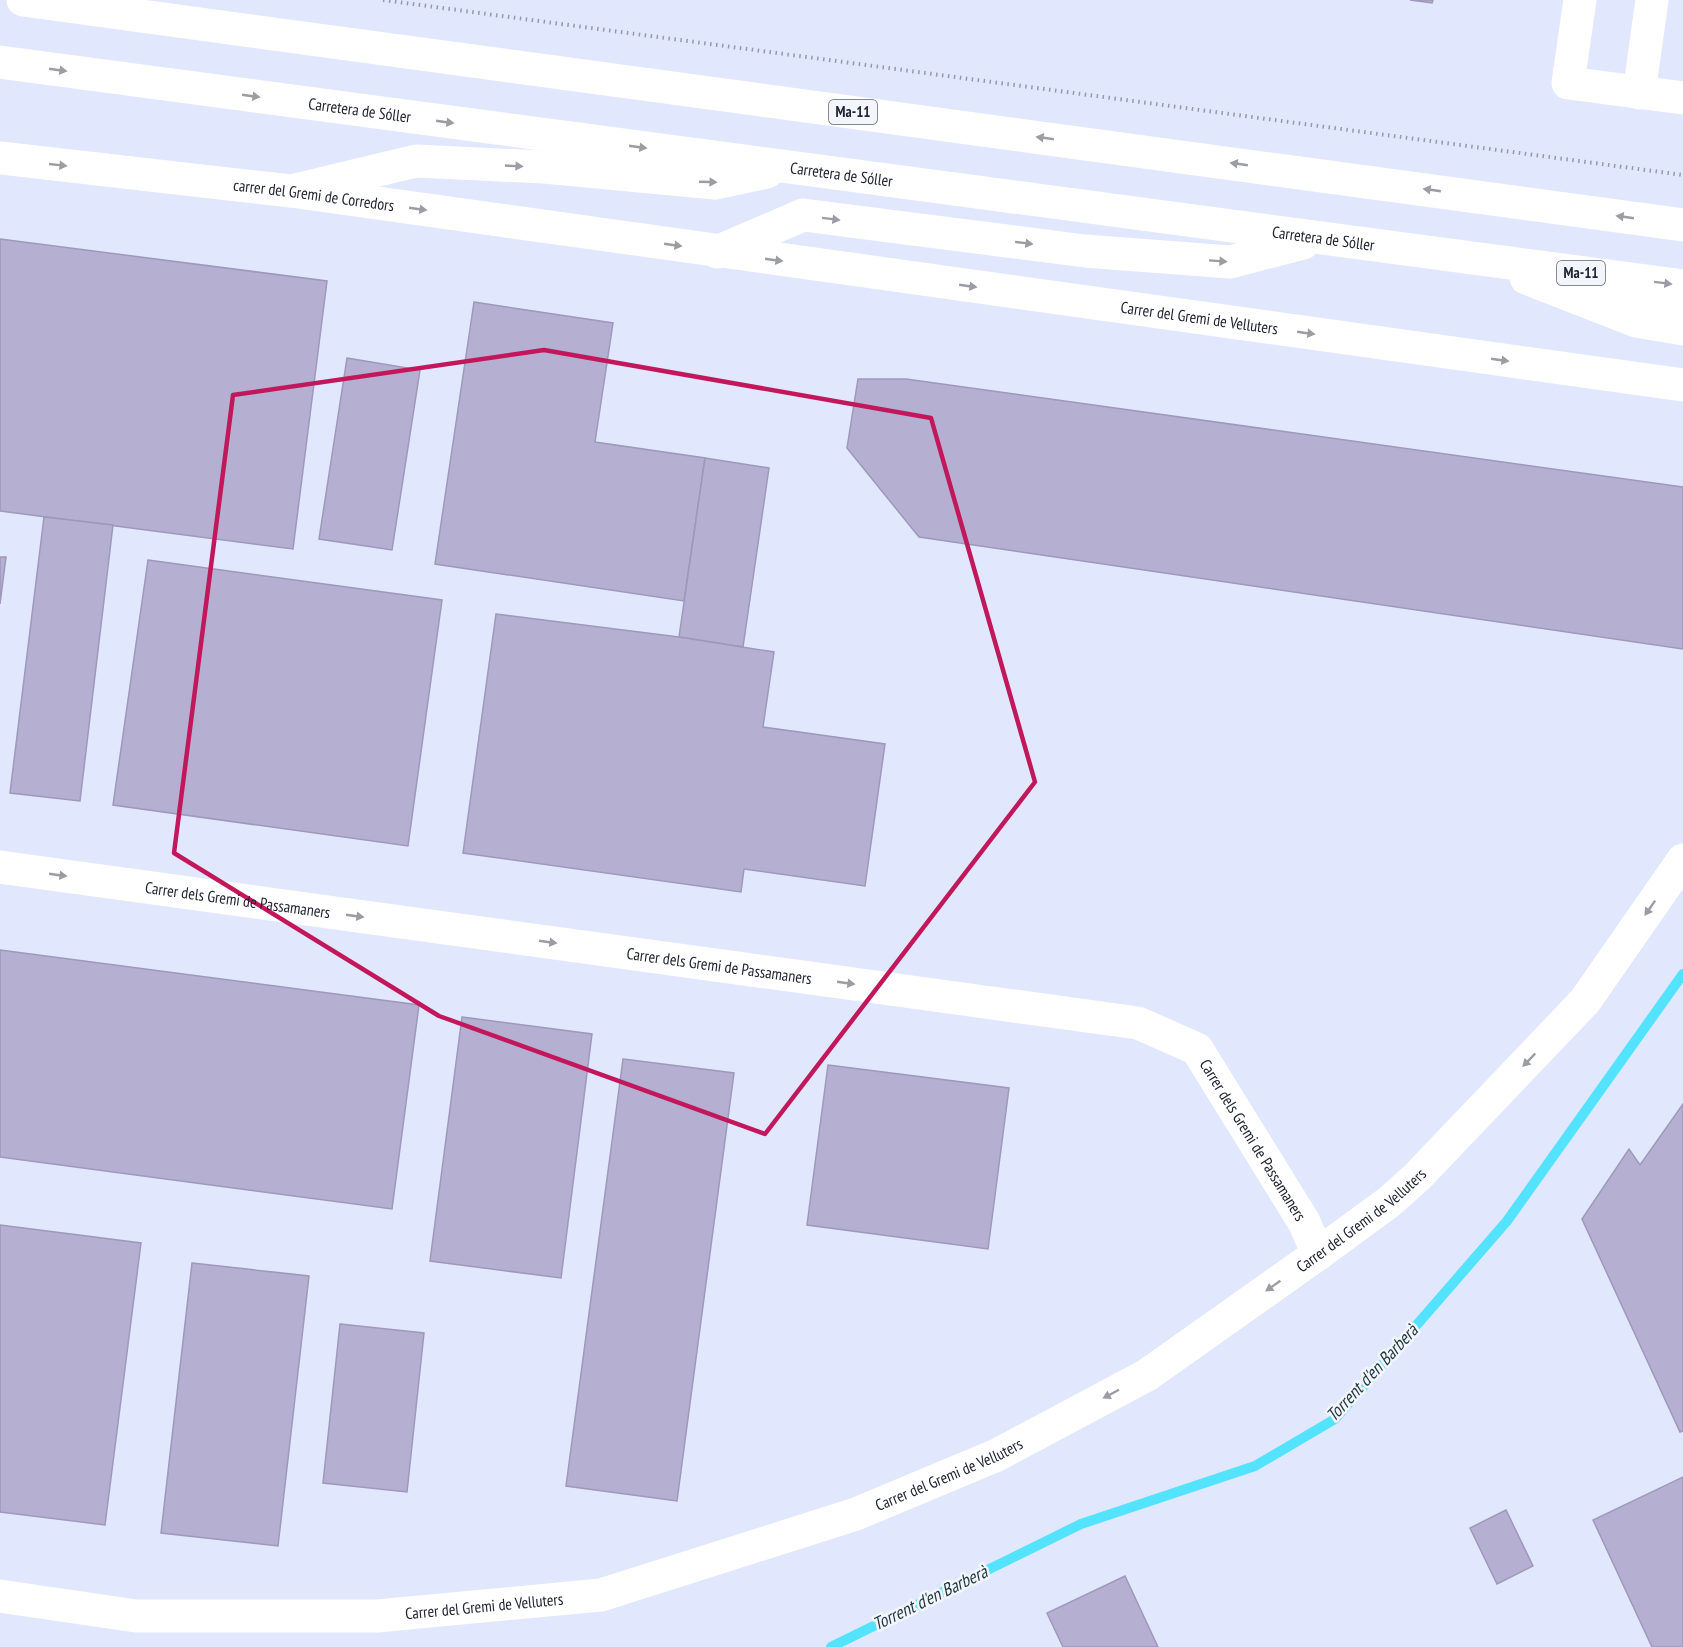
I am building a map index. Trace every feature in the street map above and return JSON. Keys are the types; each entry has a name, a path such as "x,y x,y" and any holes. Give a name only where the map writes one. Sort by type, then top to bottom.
{"street":[{"name":"Ma-11","path":"23,0 1683,225"},
{"path":"1580,0 1568,83 1683,98"},
{"path":"1639,93 1652,0"},
{"name":"Carretera de Sóller","path":"0,62 1683,286"},
{"name":"carrer del Gremi de Corredors","path":"0,158 291,191 717,252"},
{"path":"291,191 416,161 544,167 715,183 787,167"},
{"path":"717,252 803,215 1085,251 1230,262 1320,239"},
{"name":"Carrer del Gremi de Velluters","path":"717,252 1683,385"},
{"path":"1480,260 1619,300 1683,309"},
{"path":"1480,260 1636,321 1683,329"},
{"name":"Carrer del Gremi de Velluters","path":"0,1596 136,1616 377,1617 600,1595 856,1514 997,1455 1148,1375 1389,1202 1417,1177 1585,1001 1683,860"},
{"name":"Carrer dels Gremi de Passamaners","path":"0,867 1138,1023 1197,1049 1304,1222 1318,1254"}],"path":[{"path":"383,0 1683,175"}],"highlighted area":[{"path":"544,350 931,418 1035,782 765,1134 439,1016 174,853 233,395"}],"building":[{"path":"1410,0 1433,0 1432,3"},
{"path":"0,239 327,281 293,549 0,511"},
{"path":"474,302 613,323 595,442 705,458 684,601 435,564"},
{"path":"347,358 420,370 392,550 319,539"},
{"path":"858,379 906,379 1683,487 1683,649 919,537 847,448"},
{"path":"705,458 769,468 743,647 679,637"},
{"path":"44,517 113,525 80,801 10,793"},
{"path":"0,557 6,557 0,604"},
{"path":"148,560 442,600 408,846 113,805"},
{"path":"496,614 679,637 774,652 763,727 885,744 865,886 744,869 741,892 463,853"},
{"path":"0,950 419,1005 392,1209 0,1157"},
{"path":"462,1017 592,1034 561,1278 430,1261"},
{"path":"623,1059 734,1073 677,1501 566,1486"},
{"path":"828,1065 1009,1088 988,1249 807,1225"},
{"path":"1683,1104 1683,1431 1680,1432 1582,1219 1629,1149 1640,1165"},
{"path":"0,1225 141,1243 105,1525 0,1512"},
{"path":"192,1263 309,1276 278,1546 161,1533"},
{"path":"340,1324 424,1333 407,1492 323,1483"},
{"path":"1683,1477 1683,1647 1652,1647 1593,1520"},
{"path":"1506,1510 1533,1566 1497,1584 1470,1528"},
{"path":"1125,1576 1158,1647 1063,1647 1047,1613"}],"waterway":[{"name":"Torrent d'en Barberà","path":"831,1647 1081,1524 1255,1466 1335,1419 1507,1221 1683,974"}]}
